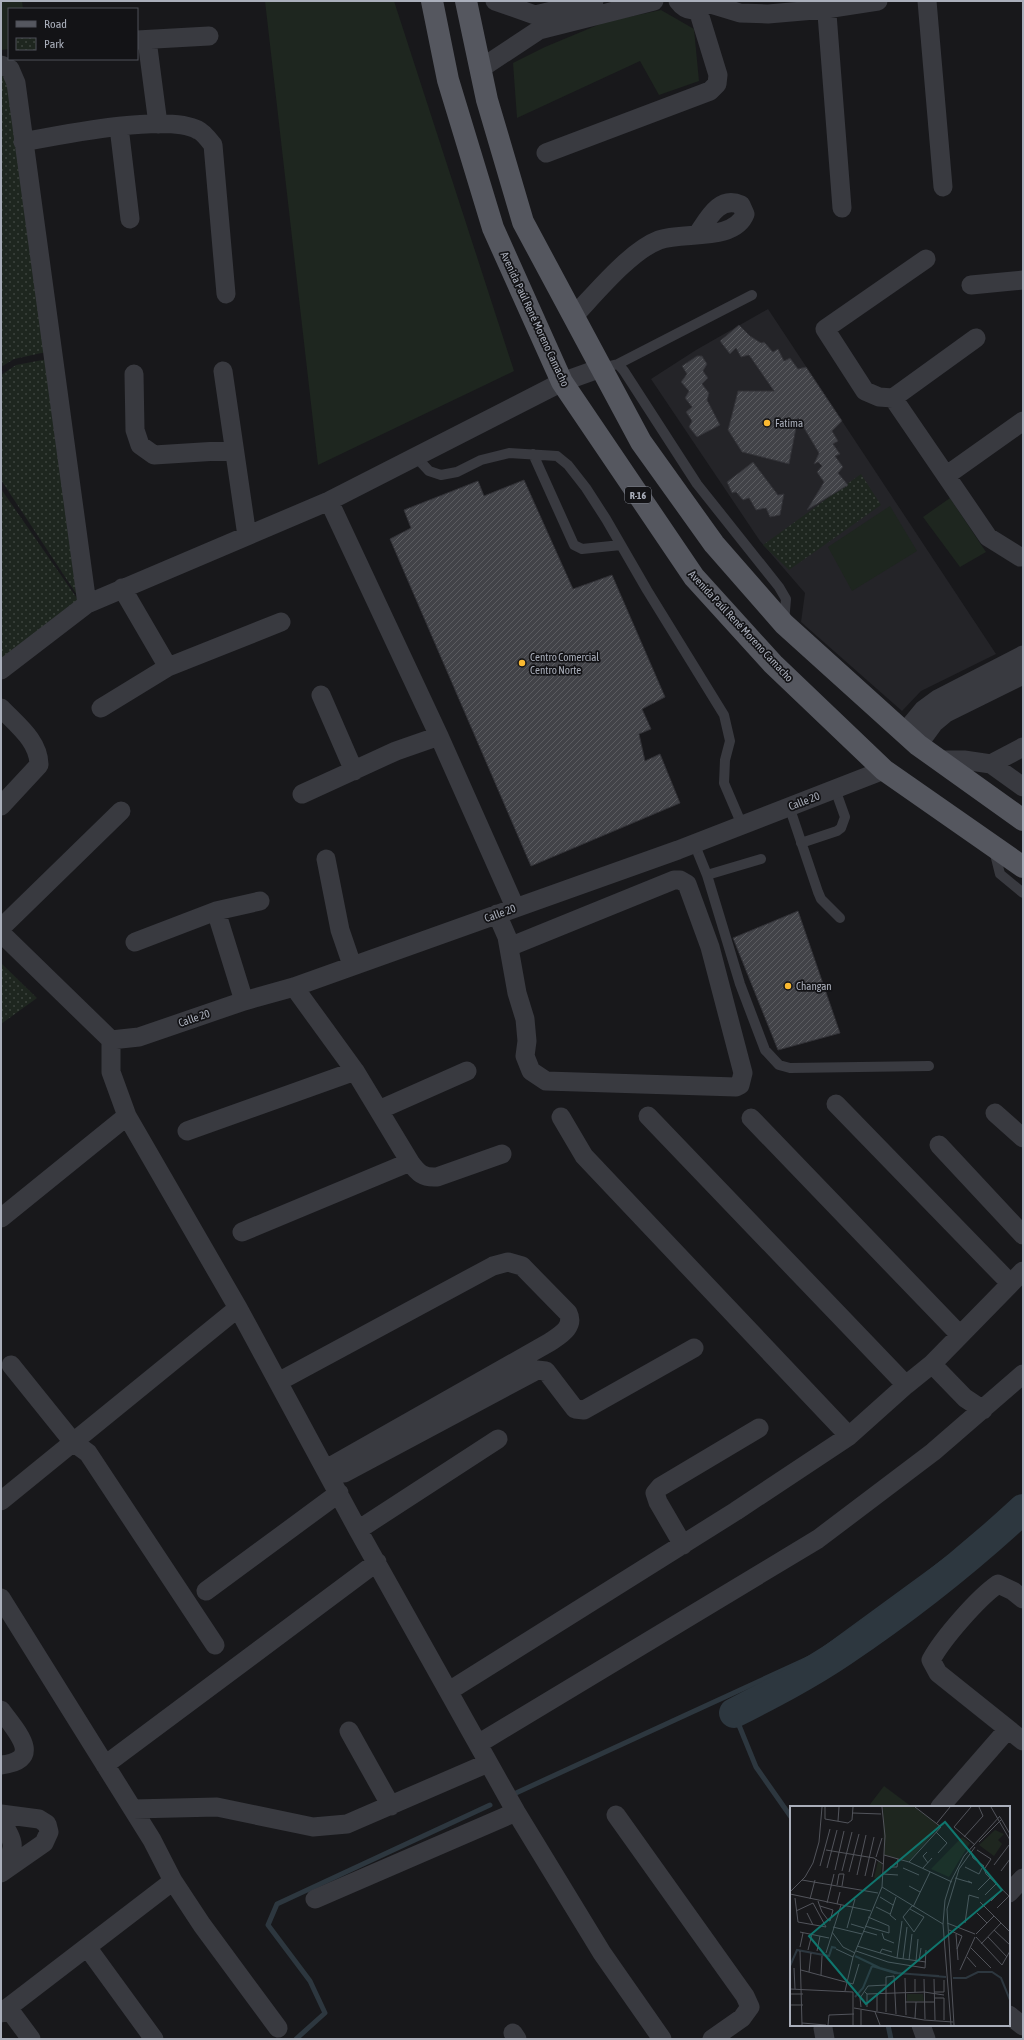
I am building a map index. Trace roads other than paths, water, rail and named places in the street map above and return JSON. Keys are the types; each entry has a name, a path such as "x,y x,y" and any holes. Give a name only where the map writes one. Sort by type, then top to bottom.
{"main road":[{"name":"Avenida Paúl René Moreno Camacho","path":"432,1 448,80 493,228 562,382 694,577 773,664 884,770 1023,867"},
{"path":"466,1 487,100 524,222 573,317 609,366 641,442 714,544 784,624 911,739 1023,820"}],"street":[{"path":"495,1 535,15 594,1"},
{"path":"480,69 538,30 654,1"},
{"path":"678,1 687,10 705,5 740,14 768,14 826,5 878,1"},
{"path":"739,1 768,3 788,1"},
{"path":"927,1 943,187"},
{"path":"546,154 710,91 717,84 718,75 705,5"},
{"path":"826,5 842,208"},
{"path":"158,124 142,40 209,36"},
{"path":"1,65 10,69 16,83 87,604"},
{"path":"23,142 119,127 158,124 173,123 199,130 213,145 226,294"},
{"path":"119,127 130,220"},
{"path":"573,317 642,249 659,240 677,235 697,235"},
{"path":"926,259 824,329 865,391 880,397 893,398 976,338"},
{"path":"971,285 1023,280"},
{"path":"1,670 87,604 329,501 562,382 609,366"},
{"path":"223,371 247,536"},
{"path":"134,374 135,430 140,445 154,455 234,450"},
{"path":"893,398 947,474 988,537 1022,557"},
{"path":"947,474 1023,421"},
{"path":"329,501 439,736 515,907"},
{"path":"122,588 168,667"},
{"path":"101,708 168,667 281,622"},
{"path":"911,739 923,710 938,699 1023,655"},
{"path":"911,739 946,713 1023,675"},
{"path":"321,695 354,771"},
{"path":"1,708 33,743 39,754 39,766 1,806"},
{"path":"302,794 396,752 439,736"},
{"path":"991,764 1023,747"},
{"path":"938,760 964,760 991,764 1021,783"},
{"name":"Calle 20","path":"111,1040 138,1037 244,1001 294,986 694,843 884,770"},
{"path":"1,928 121,811"},
{"path":"326,859 340,930 352,965"},
{"path":"497,914 507,937 517,993 525,1019 527,1042 525,1056 531,1071 546,1081 736,1087 740,1085 743,1073 718,974 710,946 687,884 680,880 674,880 509,947"},
{"path":"135,942 216,911 260,901"},
{"path":"216,911 244,1001"},
{"path":"1,932 111,1040 111,1072 127,1116 238,1308 358,1530 516,1812 602,1953 662,2039"},
{"path":"294,986 355,1071 418,1174 428,1177 437,1177 502,1154"},
{"path":"187,1131 355,1071"},
{"path":"379,1110 467,1071"},
{"path":"449,1691 683,1545 849,1436 932,1364 959,1334 1017,1277 836,1104"},
{"path":"995,1113 1023,1138"},
{"path":"1,1218 127,1116"},
{"path":"648,1116 906,1385"},
{"path":"561,1117 584,1156 849,1436"},
{"path":"751,1118 959,1334"},
{"path":"939,1145 1023,1235"},
{"path":"242,1232 410,1162"},
{"path":"206,1591 332,1481 562,1334 568,1326 570,1318 568,1313 522,1266 508,1262 493,1266 278,1382"},
{"path":"1,1501 238,1308"},
{"path":"332,1481 538,1370 546,1371 575,1409 584,1410 694,1348"},
{"path":"932,1364 965,1398 982,1410"},
{"path":"11,1365 73,1442 88,1453 216,1645"},
{"path":"478,1744 818,1539 933,1452 1023,1374"},
{"path":"683,1545 658,1502 655,1493 660,1487 759,1428"},
{"path":"358,1530 498,1439"},
{"path":"105,1765 377,1562"},
{"path":"1023,1599 1013,1591 998,1584 988,1591 938,1648 931,1660 938,1673 1023,1741"},
{"path":"1,1598 152,1840 173,1881 202,1925 278,2028"},
{"path":"1,1765 15,1764 22,1759 25,1752 24,1742 2,1717"},
{"path":"941,1806 1008,1729"},
{"path":"349,1731 391,1806"},
{"path":"133,1809 217,1807 313,1827 347,1824 488,1763"},
{"path":"315,1899 516,1812"},
{"path":"1,1814 39,1819 47,1824 49,1832 44,1843 1,1872"},
{"path":"616,1815 745,1996 750,2007 742,2018 712,2039"},
{"path":"1,1821 13,1842 11,1856 1,1869"},
{"path":"1010,1893 1023,1878"},
{"path":"31,2039 4,2011 173,1881"},
{"path":"87,1947 154,2039"},
{"path":"1010,2016 1023,2026"},
{"path":"921,2026 926,2039"}],"lane":[{"path":"609,366 752,295"},
{"path":"416,457 429,471 441,475 457,472 481,460 510,453 557,456 568,465 586,488 724,715 730,741 725,760 724,783 742,825"},
{"path":"533,454 574,545 582,549 620,546"},
{"path":"801,844 831,834 841,828 845,817 835,789"},
{"path":"789,806 821,899 840,918"},
{"path":"694,843 707,875 746,999 765,1050 779,1065 790,1068 929,1066"},
{"path":"993,846 1000,874 1023,893"},
{"path":"707,875 761,859"}],"waterway":[{"path":"516,1793 816,1655 991,1527 1023,1497"},
{"path":"734,1713 803,1676 866,1636 913,1602 958,1566 1023,1509"},
{"path":"734,1713 756,1767 790,1816"},
{"path":"296,2039 325,2013 310,1981 268,1925 277,1904 490,1805"},
{"path":"888,2026 891,2039"}],"place":[{"name":"Fatima","path":"767,423"},
{"name":"Centro Comercial Centro Norte","path":"522,663"},
{"name":"Changan","path":"788,986"}]}
